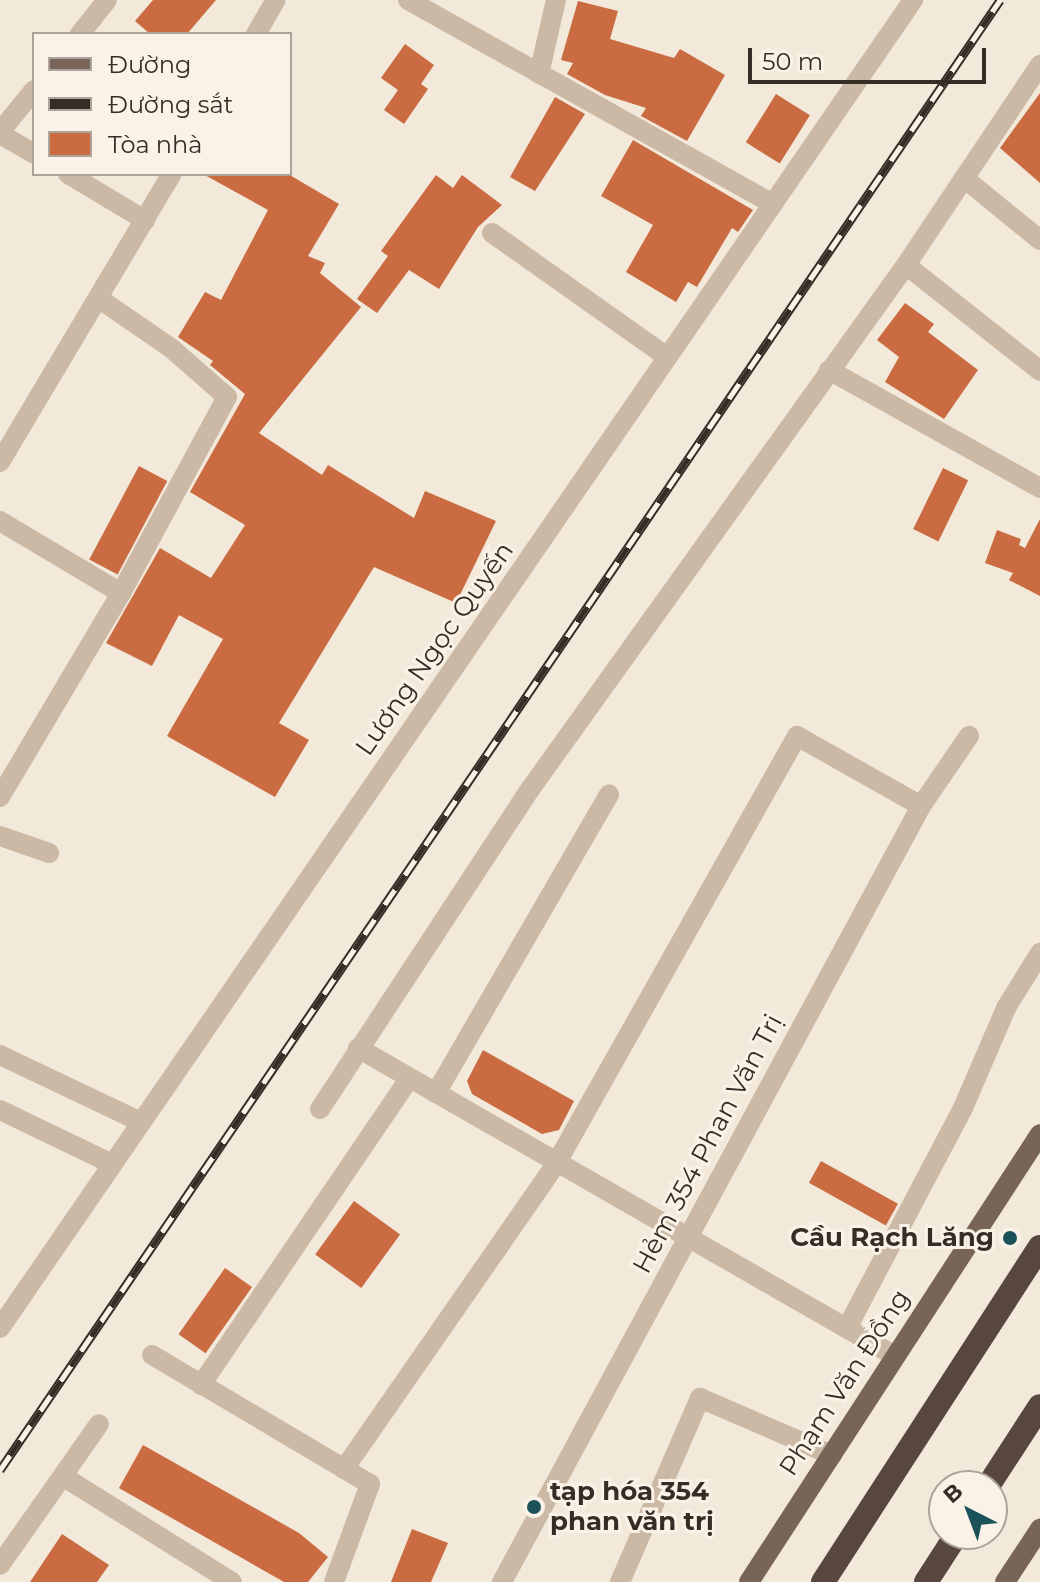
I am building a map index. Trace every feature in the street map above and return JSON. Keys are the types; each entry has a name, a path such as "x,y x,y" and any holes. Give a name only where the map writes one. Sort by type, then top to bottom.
{"highway":[{"path":"823,1582 1040,1247"},
{"path":"998,1470 1040,1406"},
{"path":"926,1582 947,1550"}],"main road":[{"name":"Phạm Văn Đồng","path":"749,1582 1040,1134"},
{"path":"1005,1582 1040,1529"}],"street":[{"path":"82,32 107,0"},
{"path":"257,32 276,0"},
{"path":"408,0 773,204"},
{"path":"539,74 556,0"},
{"name":"Lương Ngọc Quyến","path":"3,1318 913,0"},
{"path":"320,1109 531,788 906,265 1040,65"},
{"path":"32,93 0,133 32,153"},
{"path":"71,176 145,220"},
{"path":"0,462 171,176"},
{"path":"964,178 1040,240"},
{"path":"492,233 667,357"},
{"path":"906,265 1040,371"},
{"path":"0,797 121,593 227,397 171,348 98,298"},
{"path":"829,370 1040,488"},
{"path":"0,521 121,593"},
{"path":"344,1469 557,1162 797,736 921,806"},
{"name":"Hẻm 354 Phan Văn Trị","path":"502,1582 921,806 969,736"},
{"path":"436,1093 609,795"},
{"path":"0,836 49,853"},
{"name":"Phạm Văn Đồng","path":"847,1328 963,1108 1006,1008 1040,953"},
{"path":"358,1048 895,1356"},
{"path":"0,1055 141,1122"},
{"path":"201,1385 410,1078"},
{"path":"0,1110 112,1164"},
{"path":"152,1355 370,1484 334,1582"},
{"path":"620,1582 700,1398 832,1455"},
{"path":"0,1565 99,1424"},
{"path":"64,1477 232,1582"}],"building":[{"path":"153,0 216,0 189,32 148,32 135,21"},
{"path":"578,1 618,11 610,39 674,58 680,49 725,75 687,141 641,116 646,108 605,95 567,74 573,63 561,60"},
{"path":"405,44 434,65 421,84 428,89 404,124 384,110 398,90 381,78"},
{"path":"1040,93 1040,183 1000,148"},
{"path":"776,94 810,115 780,164 746,142"},
{"path":"555,97 585,114 535,191 510,177"},
{"path":"633,140 753,210 738,232 732,228 697,287 688,282 676,302 626,272 653,225 601,196"},
{"path":"436,175 453,188 462,175 502,205 478,227 439,289 409,270 377,313 357,299 388,256 381,251"},
{"path":"207,176 291,176 339,204 308,256 325,263 320,273 361,307 259,433 322,475 328,465 414,518 425,491 496,521 456,603 374,567 279,723 309,740 275,797 167,736 223,639 179,615 152,666 106,643 160,548 211,578 245,525 190,492 245,394 210,365 213,361 178,337 205,292 221,300 268,210"},
{"path":"905,303 934,324 928,332 978,370 944,419 885,382 899,357 877,340"},
{"path":"139,466 167,481 117,575 89,560"},
{"path":"943,468 968,480 938,541 913,529"},
{"path":"1040,519 1040,596 1009,580 1013,573 985,563 997,530 1021,539 1019,545 1025,548"},
{"path":"483,1050 574,1101 559,1130 542,1134 472,1094 467,1081"},
{"path":"821,1161 898,1204 886,1226 809,1183"},
{"path":"354,1201 400,1235 361,1288 315,1254"},
{"path":"225,1268 252,1287 206,1353 179,1334"},
{"path":"143,1445 299,1533 328,1557 308,1582 284,1582 119,1488"},
{"path":"412,1529 448,1543 431,1582 391,1582"},
{"path":"62,1534 109,1565 97,1582 30,1582"}],"railway":[{"path":"0,1470 1000,0"}],"place":[{"name":"Cầu Rạch Lăng","path":"1010,1238"},
{"name":"tạp hóa 354 phan văn trị","path":"534,1507"}]}
